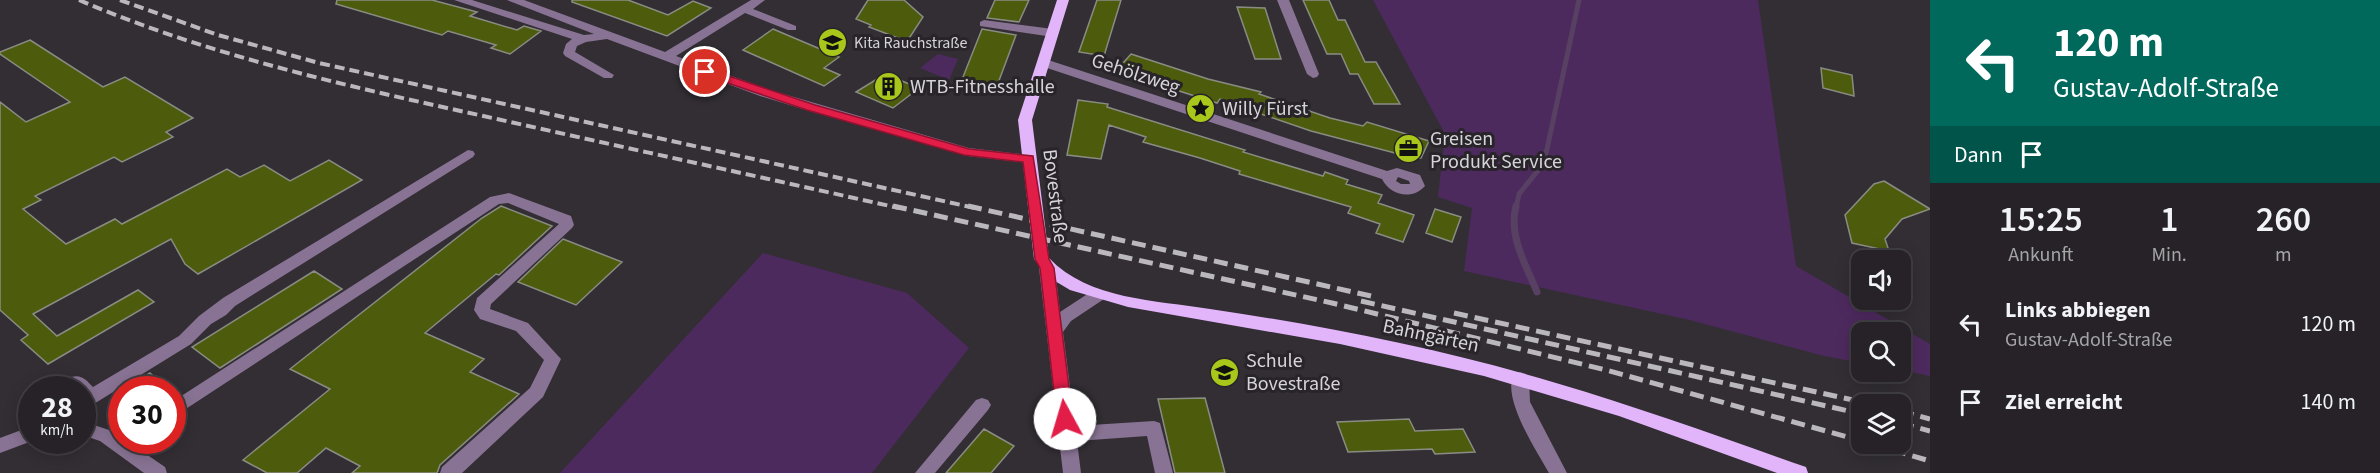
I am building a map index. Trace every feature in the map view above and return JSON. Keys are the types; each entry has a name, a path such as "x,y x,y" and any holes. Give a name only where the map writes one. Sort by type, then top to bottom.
{"main road":[{"name":"Bovestraße","path":"1047,268 1042,259 1025,120 1064,0"},
{"name":"Bahngärten","path":"1047,268 1073,286 1098,296 1221,316 1415,353 1520,379 1625,411 1799,473"}],"street":[{"path":"460,0 583,39"},
{"path":"513,0 811,108 969,152 1029,159"},
{"path":"665,57 758,0"},
{"path":"1283,0 1313,74"},
{"path":"744,9 792,28"},
{"path":"984,24 1053,33"},
{"path":"608,35 583,39 569,48 569,52 576,59 608,75"},
{"name":"Gehölzweg","path":"1042,62 1388,176"},
{"path":"96,394 185,340 205,320 229,302 468,154"},
{"path":"186,402 495,200 509,198 561,217 567,222 483,302 482,310 486,315 522,327 553,359 537,392 449,473"},
{"name":"Bovestraße","path":"1047,268 1072,473"},
{"path":"1056,330 1065,317 1098,296"},
{"path":"1520,379 1521,402 1558,473"},
{"path":"924,473 982,405"},
{"path":"1066,434 1154,428 1164,473"},
{"path":"0,446 18,439"},
{"path":"136,454 158,473"}],"shaded area":[{"path":"1373,0 1758,0 1796,266 1851,298 1851,310 1872,310 1892,322 1851,322 1851,361 1690,320 1464,271 1472,208 1438,197 1445,134"},
{"path":"938,54 958,59 949,80 920,68"},
{"path":"763,253 907,293 969,348 872,473 560,473"},
{"path":"1911,333 1930,344 1930,376 1911,372"}],"building":[{"path":"337,0 432,0 477,12 470,16 517,30 524,26 541,31 510,54 491,48 496,45 448,31 442,35 336,4"},
{"path":"572,0 628,0 668,15 693,1 711,8 667,36 572,2"},
{"path":"868,0 904,0 923,17 910,37 903,40 869,27 871,25 856,19"},
{"path":"995,0 1029,0 1019,22 987,18"},
{"path":"1097,0 1121,0 1104,56 1079,52"},
{"path":"1303,0 1329,0 1338,20 1345,20 1365,62 1376,62 1400,104 1374,104 1358,74 1350,74 1341,54 1327,54"},
{"path":"1237,7 1265,8 1281,59 1255,59"},
{"path":"773,29 839,57 824,68 840,75 824,86 743,50"},
{"path":"982,29 1016,35 997,86 961,82"},
{"path":"30,40 103,87 125,77 193,118 166,132 173,137 122,162 114,157 35,196 41,200 23,209 66,244 115,219 122,224 227,169 240,177 264,165 290,181 329,160 362,180 198,274 185,264 171,239 33,314 57,336 138,290 154,302 48,364 21,340 28,335 0,310 0,102 26,122 70,102 0,54 0,52"},
{"path":"1131,54 1208,79 1261,92 1259,94 1330,118 1363,126 1367,122 1429,141 1421,158 1414,158 1311,131 1258,113 1259,110 1220,99 1217,103 1116,71"},
{"path":"1821,68 1852,75 1854,96 1823,88"},
{"name":"WTB-Fitnesshalle","path":"885,74 919,88 893,108 856,92"},
{"path":"1078,100 1108,104 1107,107 1245,150 1243,152 1323,176 1325,172 1348,180 1346,184 1382,195 1378,203 1414,215 1403,242 1376,233 1380,224 1348,213 1351,207 1239,174 1240,171 1143,142 1146,137 1109,125 1101,159 1067,155"},
{"path":"1884,181 1930,209 1902,219 1885,239 1889,250 1852,243 1845,215 1874,184"},
{"path":"501,206 552,226 499,275 496,274 425,333 484,359 470,372 519,394 440,465 437,473 352,473 360,466 326,448 297,473 267,473 243,460 330,389 290,369 482,218"},
{"path":"1435,209 1461,217 1452,242 1426,233"},
{"path":"563,239 622,262 576,305 518,282"},
{"path":"314,271 342,289 220,368 192,347"},
{"path":"1205,398 1225,473 1175,473 1158,399"},
{"path":"1409,419 1415,431 1463,429 1475,452 1435,454 1432,449 1348,452 1337,422"},
{"path":"984,429 1014,446 991,473 946,473"}],"waterway":[{"path":"1516,208 1519,194 1544,163 1579,0"},
{"path":"1516,206 1514,217 1516,239 1537,292"}],"railway":[{"path":"79,0 129,20 233,55 338,83 899,208"},
{"path":"120,0 218,35 319,63 975,208"},
{"path":"893,206 1332,303 1606,370 1851,438"},
{"path":"968,206 1371,296"},
{"path":"1361,301 1851,412"},
{"path":"1454,313 1851,400"},
{"path":"1911,414 1930,419"},
{"path":"1911,426 1930,431"},
{"path":"1906,454 1930,461"}],"place":[{"name":"Kita Rauchstraße","path":"833,42"},
{"name":"WTB-Fitnesshalle","path":"889,86"},
{"name":"Willy Fürst","path":"1201,108"},
{"name":"Greisen Produkt Service","path":"1409,149"},
{"name":"Schule Bovestraße","path":"1225,372"}],"route":[{"path":"705,72 811,108 969,152 1029,159 1042,259 1047,268 1056,330 1065,419"}]}
